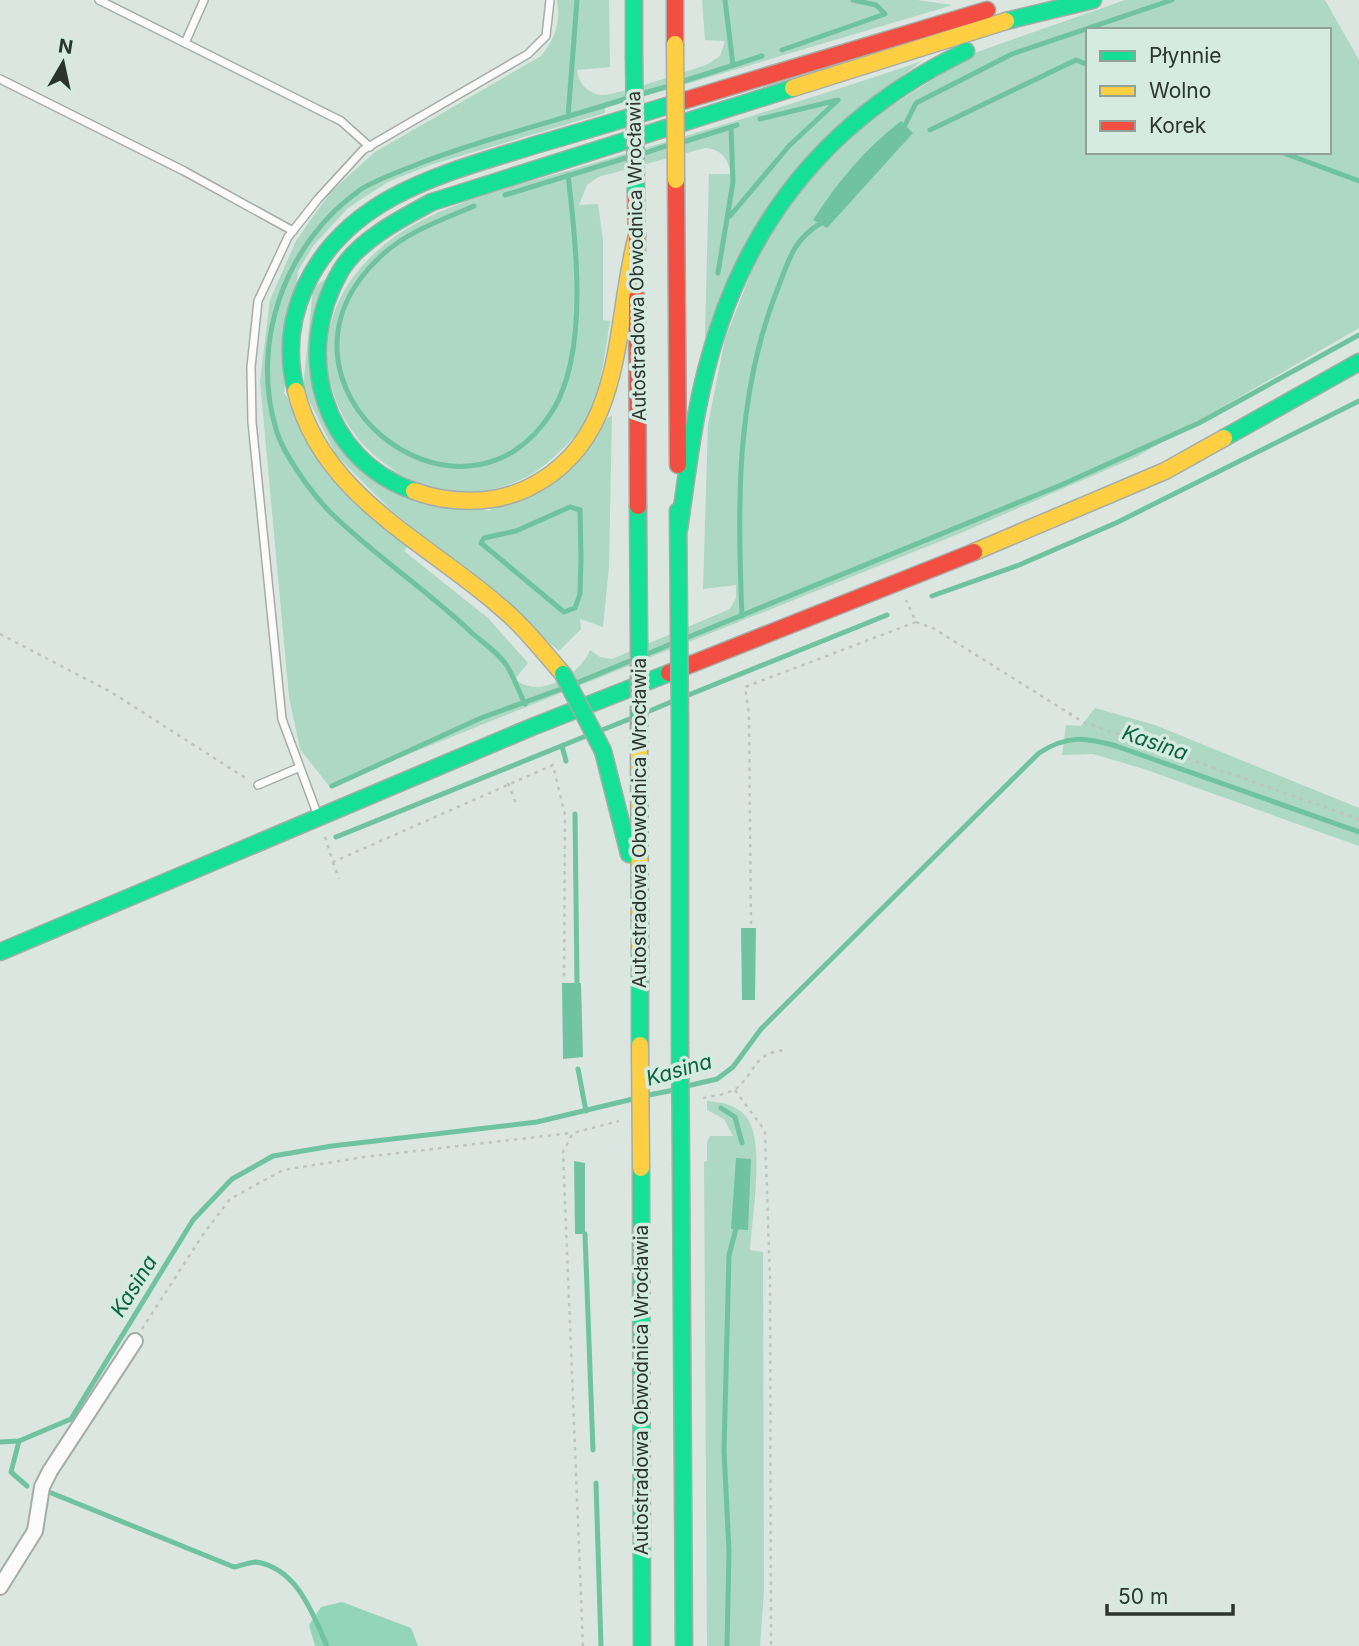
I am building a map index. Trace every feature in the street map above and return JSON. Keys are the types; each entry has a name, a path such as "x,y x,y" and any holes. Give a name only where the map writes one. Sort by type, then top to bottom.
{"main road":[{"name":"Autostradowa Obwodnica Wrocławia","path":"634,0 642,1646"},
{"name":"Autostradowa Obwodnica Wrocławia","path":"675,0 684,1646"},
{"path":"639,899 603,751 575,692 528,632 497,603 363,501 322,455 307,430 294,388 291,366 293,326 298,305 317,263 350,223 416,184 443,173 1022,0"},
{"path":"637,235 624,289 616,360 606,401 590,435 559,469 525,491 480,502 456,504 432,500 389,483 361,463 335,430 320,393 316,345 319,318 328,293 344,267 380,230 443,199 1017,18 1090,1"},
{"path":"679,529 713,345 726,304 745,261 793,186 847,126 918,74 947,58 1090,1"},
{"path":"0,952 318,817 897,580 1065,516 1165,471 1359,362"}],"street":[{"path":"0,1587 35,1531 42,1487 50,1471 135,1341"}],"lane":[{"path":"99,0 341,121 370,146"},
{"path":"185,43 204,0"},
{"path":"318,817 282,719 252,422 251,367 258,301 293,231 318,199 370,146 528,54 546,36 550,0"},
{"path":"0,79 184,171 293,231"},
{"path":"258,785 298,768"}],"path":[{"path":"897,580 916,622"},
{"path":"751,924 749,716 744,687 916,622 933,628 1069,715 1359,819"},
{"path":"0,634 111,692 258,785"},
{"path":"1069,715 1075,709"},
{"path":"333,862 553,765 565,815 564,978"},
{"path":"508,783 516,804"},
{"path":"318,817 339,879"},
{"path":"698,1100 735,1090 756,1061 769,1052 784,1050"},
{"path":"735,1090 765,1130 771,1280 771,1646"},
{"path":"135,1341 202,1236 230,1199 283,1170 365,1157 573,1133 623,1120"},
{"path":"573,1133 563,1152 583,1646"}],"shaded area":[{"path":"557,0 609,0 610,67 577,70 584,87 601,95 621,92 706,65 720,56 725,41 705,40 702,0 917,0 953,5 605,108 605,113 430,165 388,182 348,208 313,246 298,271 284,393 408,546 404,551 488,618 528,663 515,679 525,685 547,686 558,682 577,668 590,650 600,657 612,659 730,609 736,598 736,585 703,589 708,424 725,339 754,265 811,177 875,116 977,52 1125,0 1325,0 1359,60 1359,328 1136,457 961,533 329,786 300,749 289,697 260,381 270,300 296,241 332,191 375,152 541,56 556,30"},
{"path":"922,61 867,102 705,336 709,174 731,174 723,156 716,150 705,148 598,177 587,185 579,205 598,204 603,240 603,320 610,321 601,376 594,402 580,431 558,453 522,479 483,491 444,489 406,476 373,454 347,423 331,385 328,341 331,324 343,293 352,279 374,254 400,233 466,201 755,115"},
{"path":"901,121 913,133 827,228 813,220 853,166"},
{"path":"453,188 320,291 338,447 489,511 612,415 609,566 603,627 580,619 581,629 559,651 392,511 336,455 303,388 313,288"},
{"path":"1095,708 1155,725 1359,808 1359,846 1144,769 1093,754 1062,755 1066,725 1081,726"},
{"path":"741,928 756,928 755,1000 742,1000"},
{"path":"562,983 581,983 583,1057 563,1059"},
{"path":"707,1101 736,1108 746,1116 756,1148 756,1184 750,1250 763,1252 764,1591 760,1646 707,1646 704,1162 707,1161 707,1142 710,1136 733,1136 724,1119 707,1110"},
{"path":"736,1158 751,1159 748,1230 731,1229"},
{"path":"574,1161 585,1163 585,1234 575,1234"},
{"path":"342,1602 411,1628 418,1646 315,1646 309,1625 321,1607"}],"waterway":[{"path":"568,117 577,0"},
{"path":"725,0 733,65"},
{"path":"782,50 885,14 876,5 853,0"},
{"path":"1089,28 1172,0"},
{"path":"905,125 916,103 1012,54 1086,29"},
{"path":"681,82 762,56"},
{"path":"930,130 1076,60 1086,64"},
{"path":"641,94 669,86"},
{"path":"525,704 504,661 348,529 307,485 285,450 276,429 269,396 271,329 280,297 294,266 312,237 334,212 360,190 443,155 625,99"},
{"path":"730,216 789,146 838,100 760,119"},
{"path":"718,273 733,182 731,127 737,125"},
{"path":"683,142 731,127"},
{"path":"642,154 666,146"},
{"path":"1286,154 1359,181"},
{"path":"505,195 629,157"},
{"path":"474,206 413,233 381,256 345,305 337,354 351,399 382,436 422,460 468,466 514,451 553,410 564,386 572,358 577,295 568,175"},
{"path":"742,616 742,449 754,368 764,328 789,259 804,236 821,223"},
{"path":"686,638 1061,485 1199,423 1359,335"},
{"path":"932,596 1019,565 1116,523 1359,401"},
{"path":"570,507 580,510 580,594 575,608 564,612 481,543 484,538 516,531 570,507"},
{"path":"686,696 887,615"},
{"path":"647,654 671,644"},
{"path":"579,682 632,660"},
{"path":"332,786 481,718 564,688"},
{"path":"647,712 671,702"},
{"path":"602,730 632,718"},
{"path":"336,837 586,736"},
{"name":"Kasina","path":"687,1086 717,1079 733,1067 761,1029 789,1001 1039,753 1058,743 1076,739 1116,746 1359,832"},
{"path":"562,746 566,761"},
{"path":"575,814 577,983"},
{"path":"578,1069 586,1111"},
{"name":"Kasina","path":"649,1095 674,1090"},
{"name":"Kasina","path":"0,1442 19,1441 71,1419 193,1220 232,1179 273,1156 332,1146 537,1122 633,1099"},
{"path":"721,1108 735,1117 742,1143"},
{"path":"727,1646 729,1551 724,1451 729,1255 736,1229"},
{"path":"585,1234 593,1450"},
{"path":"19,1441 11,1472 27,1486"},
{"path":"596,1483 601,1646"},
{"path":"49,1492 234,1567 256,1562 270,1566 282,1573 302,1594 327,1646"}],"traffic: fast":[{"path":"634,0 634,56"},
{"path":"1006,21 1093,0"},
{"path":"679,529 694,427 707,367 723,314 744,265 770,220 800,179 834,141 874,107 918,77 966,51"},
{"path":"634,56 636,193"},
{"path":"414,491 382,476 357,455 338,429 325,400 319,368 319,336 326,303 340,272 357,250 381,231 432,202 793,88"},
{"path":"296,391 291,351 293,325 305,287 323,256 346,230 372,210 433,178 676,103"},
{"path":"1224,438 1359,362"},
{"path":"638,506 639,643"},
{"path":"678,511 679,629"},
{"path":"679,629 680,721"},
{"path":"639,643 639,736"},
{"path":"0,952 532,727 669,673"},
{"path":"563,674 603,751"},
{"path":"680,721 680,1042"},
{"path":"603,751 629,854"},
{"path":"640,951 640,1045"},
{"path":"680,1042 681,1165"},
{"path":"681,1165 684,1646"},
{"path":"641,1168 642,1646"}],"traffic: slow":[{"path":"793,88 1006,21"},
{"path":"675,44 676,180"},
{"path":"414,491 471,501 514,494 560,467 583,441 600,411 611,378 637,235"},
{"path":"296,391 309,427 328,459 351,487 407,536 506,612 563,674"},
{"path":"974,552 1165,471 1224,438"},
{"path":"639,736 640,951"},
{"path":"640,1045 641,1168"}],"traffic: jam":[{"path":"675,0 675,44"},
{"path":"676,103 987,10"},
{"path":"676,180 678,465"},
{"path":"636,193 637,253"},
{"path":"637,298 638,506"},
{"path":"669,673 974,552"}]}
